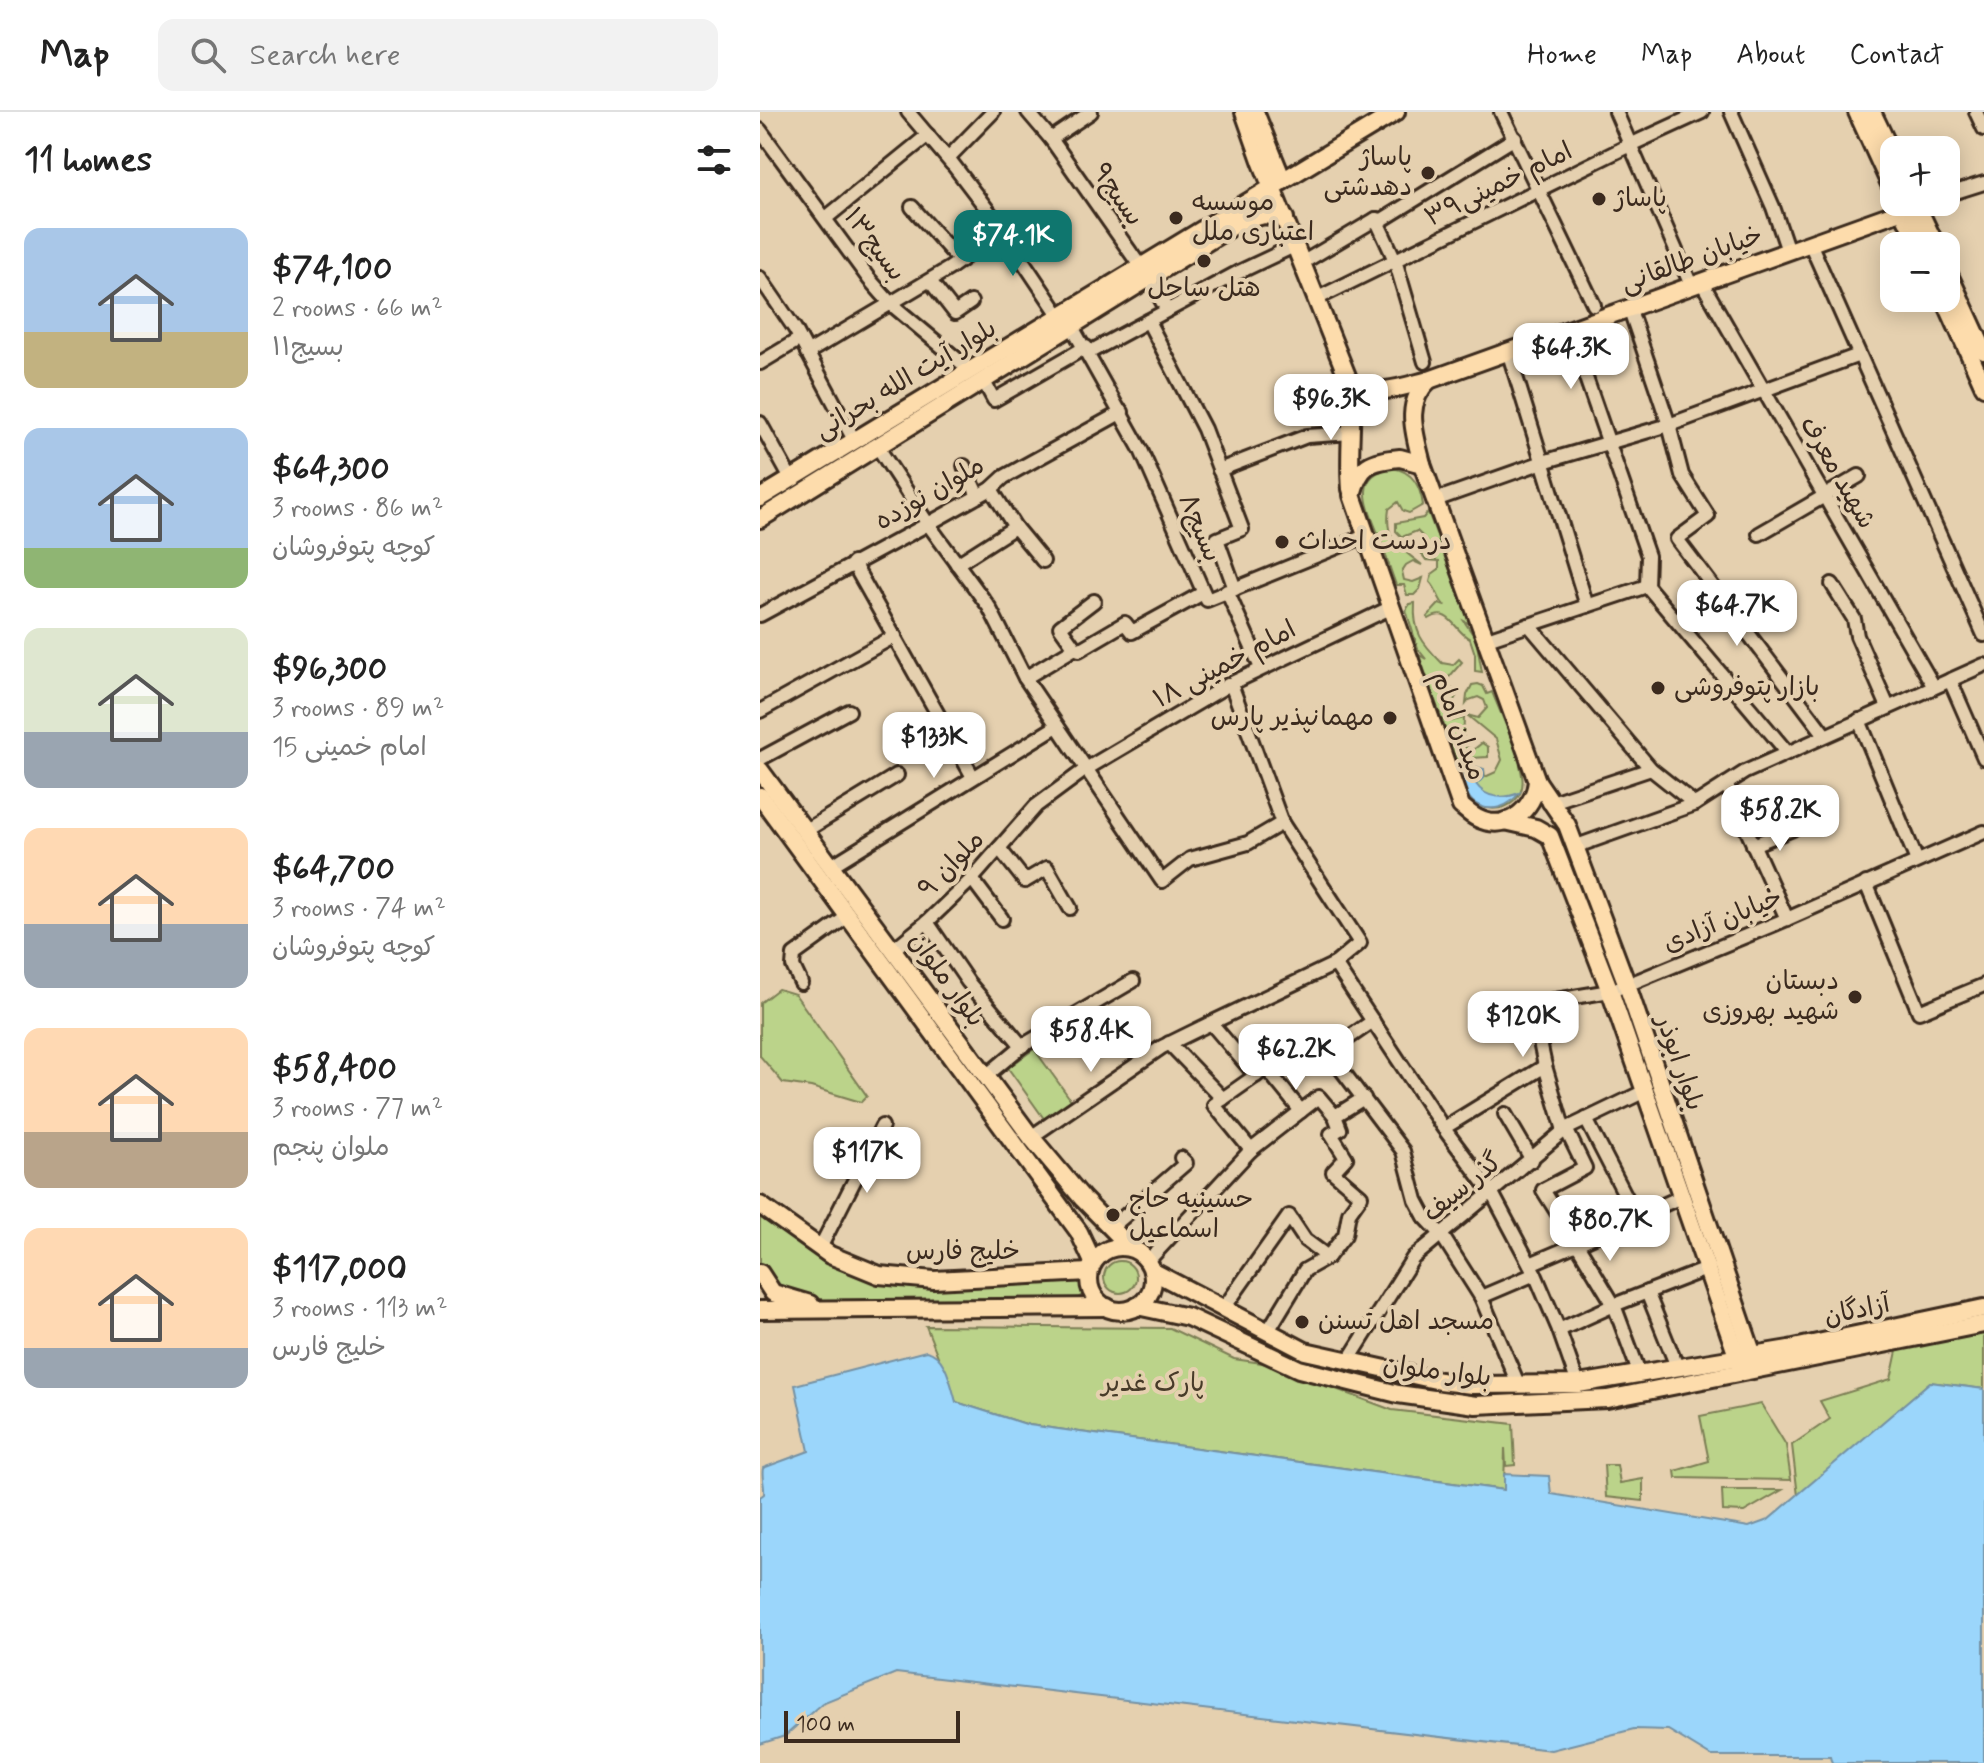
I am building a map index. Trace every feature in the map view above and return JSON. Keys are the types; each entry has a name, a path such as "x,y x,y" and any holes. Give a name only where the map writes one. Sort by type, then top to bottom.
{"main road":[{"path":"1244,112 1262,163 1277,184"},
{"path":"1255,112 1285,218 1351,386"},
{"name":"بلوار آیت الله بحرانی","path":"760,498 854,440 976,375 1200,237 1251,198 1304,170 1396,112"},
{"path":"1857,112 1880,162"},
{"path":"1872,112 1883,136"},
{"path":"1251,198 1261,184 1262,163"},
{"path":"1285,218 1289,195 1304,170"},
{"name":"بلوار آیت الله بحرانی","path":"1200,237 1264,215 1285,218"},
{"name":"خیابان طالقانی","path":"1351,386 1368,392 1382,392 1429,380 1881,216"},
{"path":"1960,292 1978,324 1984,351"},
{"path":"1950,312 1984,387"},
{"name":"بلوار آیت الله بحرانی","path":"762,514 877,446 976,375"},
{"path":"1429,380 1415,396 1412,414 1422,464 1537,781 1527,809 1504,821"},
{"name":"میدان امام","path":"1351,386 1349,462 1352,495 1390,608 1461,806 1478,819 1504,821"},
{"path":"1352,495 1360,472 1374,460 1400,458 1422,464"},
{"name":"بلوار ملوان","path":"760,770 805,839 848,916 1079,1232 1091,1267"},
{"name":"بلوار ابوذر","path":"1537,781 1549,803 1567,825 1627,985 1748,1364"},
{"name":"بلوار ملوان","path":"760,796 831,866 1031,1137 1083,1199 1131,1248"},
{"path":"1504,821 1536,828 1550,836 1554,825 1567,825"},
{"name":"بلوار ابوذر","path":"1550,836 1610,991 1709,1268 1748,1364"},
{"name":"خلیج فارس","path":"760,1205 820,1248 879,1275 934,1280 1091,1267"},
{"path":"760,1310 1107,1307 1127,1310 1137,1306 1150,1291 1150,1266 1131,1248 1117,1247 1103,1252 1091,1267 1092,1293 1107,1307"},
{"name":"بلوار ملوان","path":"1150,1266 1305,1351 1440,1381 1519,1386 1578,1384 1678,1369 1748,1364"},
{"path":"760,1273 773,1293 790,1300 843,1311"},
{"name":"بلوار ملوان","path":"1137,1306 1188,1317 1299,1369 1372,1389 1437,1402 1476,1405 1592,1401 1748,1364"},
{"name":"آزادگان","path":"1748,1364 1984,1308"},
{"name":"آزادگان","path":"1748,1364 1984,1324"}],"street":[{"name":"بسیج۸","path":"908,112 1002,231 1087,350 1143,454 1207,600 1365,536"},
{"path":"950,162 993,112"},
{"name":"بسیج۹","path":"1028,112 1051,139 1144,271 1167,310"},
{"path":"1051,139 1091,112"},
{"path":"1501,112 1594,305"},
{"name":"شهید معرف","path":"1616,112 1696,283 1824,495 1934,687"},
{"name":"امام خمینی۳۹","path":"1316,299 1702,112"},
{"path":"1731,112 1773,207 1788,251"},
{"path":"1976,112 1984,129"},
{"name":"بسیج۱۳","path":"760,130 869,279 891,304 976,375 994,400 1087,350"},
{"path":"826,218 928,135"},
{"path":"1302,263 1376,219 1382,220 1515,138"},
{"path":"1960,191 1984,183"},
{"path":"912,207 960,261"},
{"path":"1376,219 1395,260 1425,362"},
{"path":"807,353 930,281 1002,231"},
{"path":"1810,243 1984,635"},
{"path":"1087,350 1296,245"},
{"path":"760,278 800,339 854,440"},
{"path":"930,281 955,313 971,302"},
{"path":"1629,307 1669,425 1682,475 1708,516 1677,539 1825,735"},
{"path":"1148,321 1204,429 1242,529 1217,539 1231,590 1261,668"},
{"path":"1569,329 1648,556 1647,586 1787,752"},
{"path":"760,363 800,339"},
{"path":"1508,351 1587,606"},
{"path":"1435,500 1543,462 1669,425 1859,355"},
{"name":"ملوان نوزده","path":"760,615 991,489 1004,477 1122,412"},
{"path":"760,425 791,479"},
{"path":"1219,470 1307,436 1352,433"},
{"path":"877,446 928,524 989,607 1025,678 1162,881 1190,859 1248,843 1282,823"},
{"path":"964,466 978,496"},
{"path":"1759,534 1859,476"},
{"path":"991,489 1015,527 1043,561"},
{"path":"957,564 1015,527"},
{"path":"853,563 973,777"},
{"path":"1832,584 1854,619 1857,636 1888,707"},
{"path":"1487,639 1647,586"},
{"path":"1094,601 1060,627 1079,650 1125,623 1132,632 1203,593"},
{"name":"امام خمینی ۱۸","path":"1036,806 1086,769 1231,684 1390,608"},
{"path":"1529,625 1651,769 1695,804"},
{"path":"760,711 895,636"},
{"path":"1025,678 1075,648"},
{"path":"1574,847 1695,804 1745,772 1984,665"},
{"path":"1950,680 1984,758"},
{"path":"1031,1137 1169,1043 1335,964 1360,943 1282,823 1231,684"},
{"path":"760,759 849,711"},
{"path":"1859,720 1917,861"},
{"path":"831,866 1057,726"},
{"path":"1549,803 1651,769"},
{"path":"805,839 897,775"},
{"path":"1726,784 1787,919"},
{"name":"ملوان ۹","path":"894,949 972,879 1036,806"},
{"path":"1753,845 1793,829"},
{"name":"خیابان آزادی","path":"1545,1066 1532,1004 1610,991 1627,985 1984,832"},
{"path":"999,848 1025,881 1047,868 1070,908"},
{"path":"972,879 1002,919"},
{"path":"1866,883 1919,1012 1984,985"},
{"path":"801,983 793,966 794,955 848,916"},
{"path":"927,922 968,982 1022,1046"},
{"path":"1335,964 1444,1128 1492,1193 1532,1269 1559,1330 1578,1384"},
{"path":"986,1076 1022,1046 1133,981"},
{"path":"1328,1052 1373,1021"},
{"path":"1211,1023 1301,1111"},
{"path":"1251,1150 1214,1105 1315,1034 1403,1151 1416,1200 1481,1297 1519,1386"},
{"path":"1169,1043 1223,1099"},
{"path":"1444,1128 1545,1066 1563,1127 1585,1168 1543,1190 1614,1305 1640,1375"},
{"name":"گذر سیف","path":"1348,1361 1406,1266 1441,1234 1566,1129 1645,1091"},
{"path":"1150,1266 1251,1150 1319,1097 1335,1116 1340,1129 1331,1134 1346,1158 1333,1172 1361,1196 1349,1213 1345,1235 1328,1257 1305,1270 1268,1331"},
{"path":"1335,1116 1364,1098"},
{"path":"1505,1114 1532,1160"},
{"path":"1586,1119 1636,1216"},
{"path":"820,1248 882,1126"},
{"path":"1112,1227 1186,1163 1181,1158"},
{"path":"1481,1297 1577,1244 1683,1196"},
{"path":"1224,1308 1289,1216 1305,1240 1328,1257"},
{"path":"1559,1330 1709,1268"},
{"path":"1647,1292 1678,1369"}],"green space":[{"path":"1392,468 1405,472 1414,480 1423,505 1409,513 1403,511 1398,502 1389,509 1389,529 1395,543 1422,565 1413,561 1402,571 1404,580 1413,582 1423,578 1420,589 1414,595 1407,595 1404,585 1396,585 1366,495 1371,478"},
{"path":"1428,512 1470,624 1464,621 1476,639 1482,672 1475,671 1475,654 1470,639 1447,618 1427,617 1439,604 1445,606 1430,582 1432,574 1439,569 1439,561 1426,560 1418,549 1423,545 1423,537 1417,531 1402,537 1396,531 1396,523 1423,518"},
{"path":"1415,603 1417,629 1429,649 1442,663 1453,665 1459,659 1462,662 1444,683 1458,693 1447,712 1451,721 1464,718 1463,746 1473,750 1482,743 1488,747 1488,757 1471,758 1458,765 1419,655 1426,659 1418,649 1406,610"},
{"path":"1478,684 1487,694 1492,692 1522,775 1521,790 1515,801 1492,809 1479,806 1470,799 1464,787 1465,771 1471,766 1484,769 1485,777 1496,772 1502,760 1496,739 1467,715 1478,718 1487,708 1484,700 1478,697 1466,704 1472,685"},
{"path":"778,989 795,994 867,1096 861,1102 811,1087 783,1083 760,1056 760,1003"},
{"path":"1034,1049 1071,1100 1045,1120 1008,1068"},
{"path":"760,1208 877,1278 1081,1279 1084,1294 1074,1300 846,1304 796,1295 771,1285 760,1262"},
{"path":"1120,1261 1132,1265 1136,1277 1132,1289 1120,1293 1108,1289 1104,1277 1108,1265"},
{"name":"پارک غدیر","path":"926,1326 1170,1328 1234,1359 1269,1364 1392,1410 1513,1424 1515,1465 1506,1466 1505,1448 1504,1490 1029,1425 956,1402"},
{"path":"1984,1332 1984,1389 1930,1382 1798,1496 1792,1445 1830,1419 1820,1401 1891,1379 1897,1351"},
{"path":"1761,1404 1786,1445 1791,1480 1676,1478 1675,1471 1709,1461 1700,1416"},
{"path":"1604,1465 1617,1465 1620,1483 1643,1479 1643,1501 1606,1497"},
{"path":"1722,1490 1782,1490 1744,1512 1723,1511"}],"water":[{"path":"1471,766 1484,769 1484,778 1476,784 1485,793 1501,797 1519,793 1500,807 1481,806 1467,794 1464,783 1465,771"},
{"path":"926,1351 933,1353 943,1364 956,1402 1029,1425 1504,1490 1504,1474 1549,1476 1551,1494 1749,1527 1768,1520 1930,1382 1984,1389 1984,1763 1832,1763 1830,1756 1711,1756 1668,1730 1634,1729 1551,1750 896,1673 822,1703 785,1736 760,1744 762,1475 763,1468 809,1451 795,1385"}],"place":[{"name":"پاساژ دهدشتی","path":"1428,173"},
{"name":"پاساژ","path":"1599,199"},
{"name":"موسسه اعتباری ملل","path":"1176,218"},
{"name":"هتل ساحل","path":"1204,261"},
{"name":"دردست احداث","path":"1282,542"},
{"name":"بازار پتوفروشی","path":"1658,688"},
{"name":"مهمانپذیر پارس","path":"1390,718"},
{"name":"دبستان شهید بهروزی","path":"1855,997"},
{"name":"حسینیه حاج اسماعیل","path":"1113,1215"},
{"name":"مسجد اهل تسنن","path":"1302,1322"}]}
